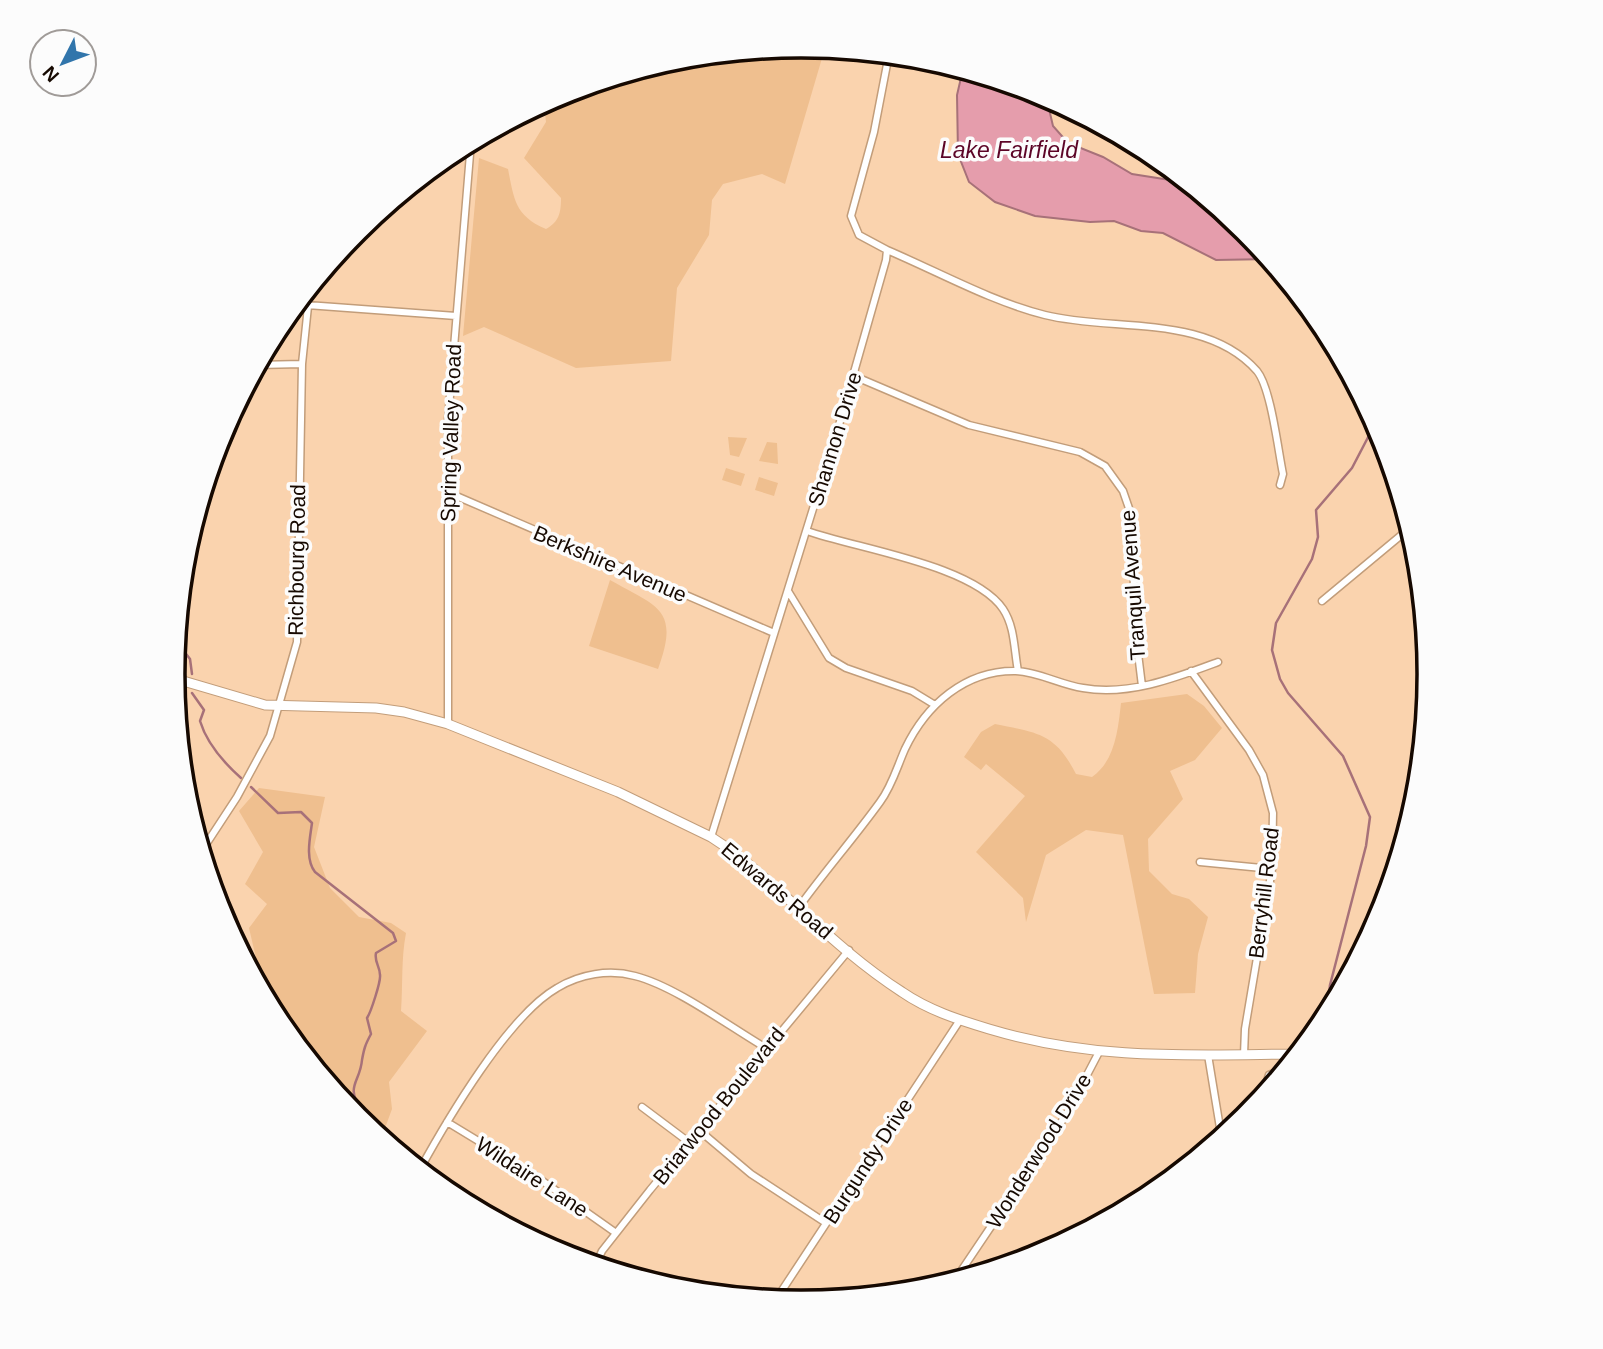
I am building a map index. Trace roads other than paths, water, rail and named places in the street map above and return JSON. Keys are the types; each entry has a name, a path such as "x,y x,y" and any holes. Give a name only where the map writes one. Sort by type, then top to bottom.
{"street":[{"path":"887,64 874,132 850,216 859,235 996,299 1044,315 1185,334 1237,355 1256,370 1265,384 1283,474 1280,485"},
{"name":"Spring Valley Road","path":"448,724 448,420 470,155"},
{"name":"Shannon Drive","path":"711,837 854,376 887,250"},
{"path":"308,305 456,316"},
{"name":"Richbourg Road","path":"208,841 264,746 280,706 298,626 302,364 307,306"},
{"path":"268,365 302,364"},
{"name":"Tranquil Avenue","path":"854,376 969,425 1080,452 1105,466 1123,491 1131,514 1136,637 1142,686"},
{"name":"Berkshire Avenue","path":"447,492 774,633"},
{"path":"807,531 948,573 978,587 998,603 1009,619 1018,671"},
{"path":"1322,601 1402,535"},
{"path":"788,591 829,658 846,668 912,691 934,705"},
{"path":"799,907 881,800 913,733 934,705 950,692 973,679 1018,671 1096,690 1119,691 1218,662"},
{"name":"Berryhill Road","path":"1191,671 1230,722 1262,775 1273,813 1272,869 1245,1029 1244,1055"},
{"name":"Edwards Road","path":"185,682 246,701 280,706 376,708 448,724 618,792 711,837 735,853 902,993 960,1020 1041,1043 1099,1052 1287,1054"},
{"path":"1200,862 1272,869"},
{"name":"Briarwood Boulevard","path":"599,1257 766,1048 849,950"},
{"path":"424,1162 472,1083 535,1006 558,987 596,974 619,973 648,980 766,1048"},
{"name":"Burgundy Drive","path":"782,1291 960,1020"},
{"name":"Wonderwood Drive","path":"962,1270 1066,1115 1099,1052"},
{"path":"1208,1055 1220,1127"},
{"path":"642,1107 690,1143"},
{"name":"Wildaire Lane","path":"447,1122 531,1172 616,1233"},
{"path":"699,1131 751,1174 826,1223"}],"water":[{"name":"Lake Fairfield","path":"961,79 1000,90 1049,110 1053,126 1068,143 1103,157 1132,174 1170,180 1238,238 1257,259 1216,260 1163,233 1141,231 1114,221 1090,222 1035,216 995,202 969,182 958,154 957,95"}],"waterway":[{"path":"1329,994 1366,846 1370,817 1343,756 1288,693 1280,679 1272,650 1276,623 1312,559 1318,537 1316,510 1352,468 1369,435"},
{"path":"186,653 190,659 192,674"},
{"path":"192,693 204,710 200,721 211,745 241,778"},
{"path":"251,787 278,813 301,812 312,823 309,855 315,872 393,933 396,941 376,953 380,978 367,1018 371,1034 355,1084 356,1101"}]}
